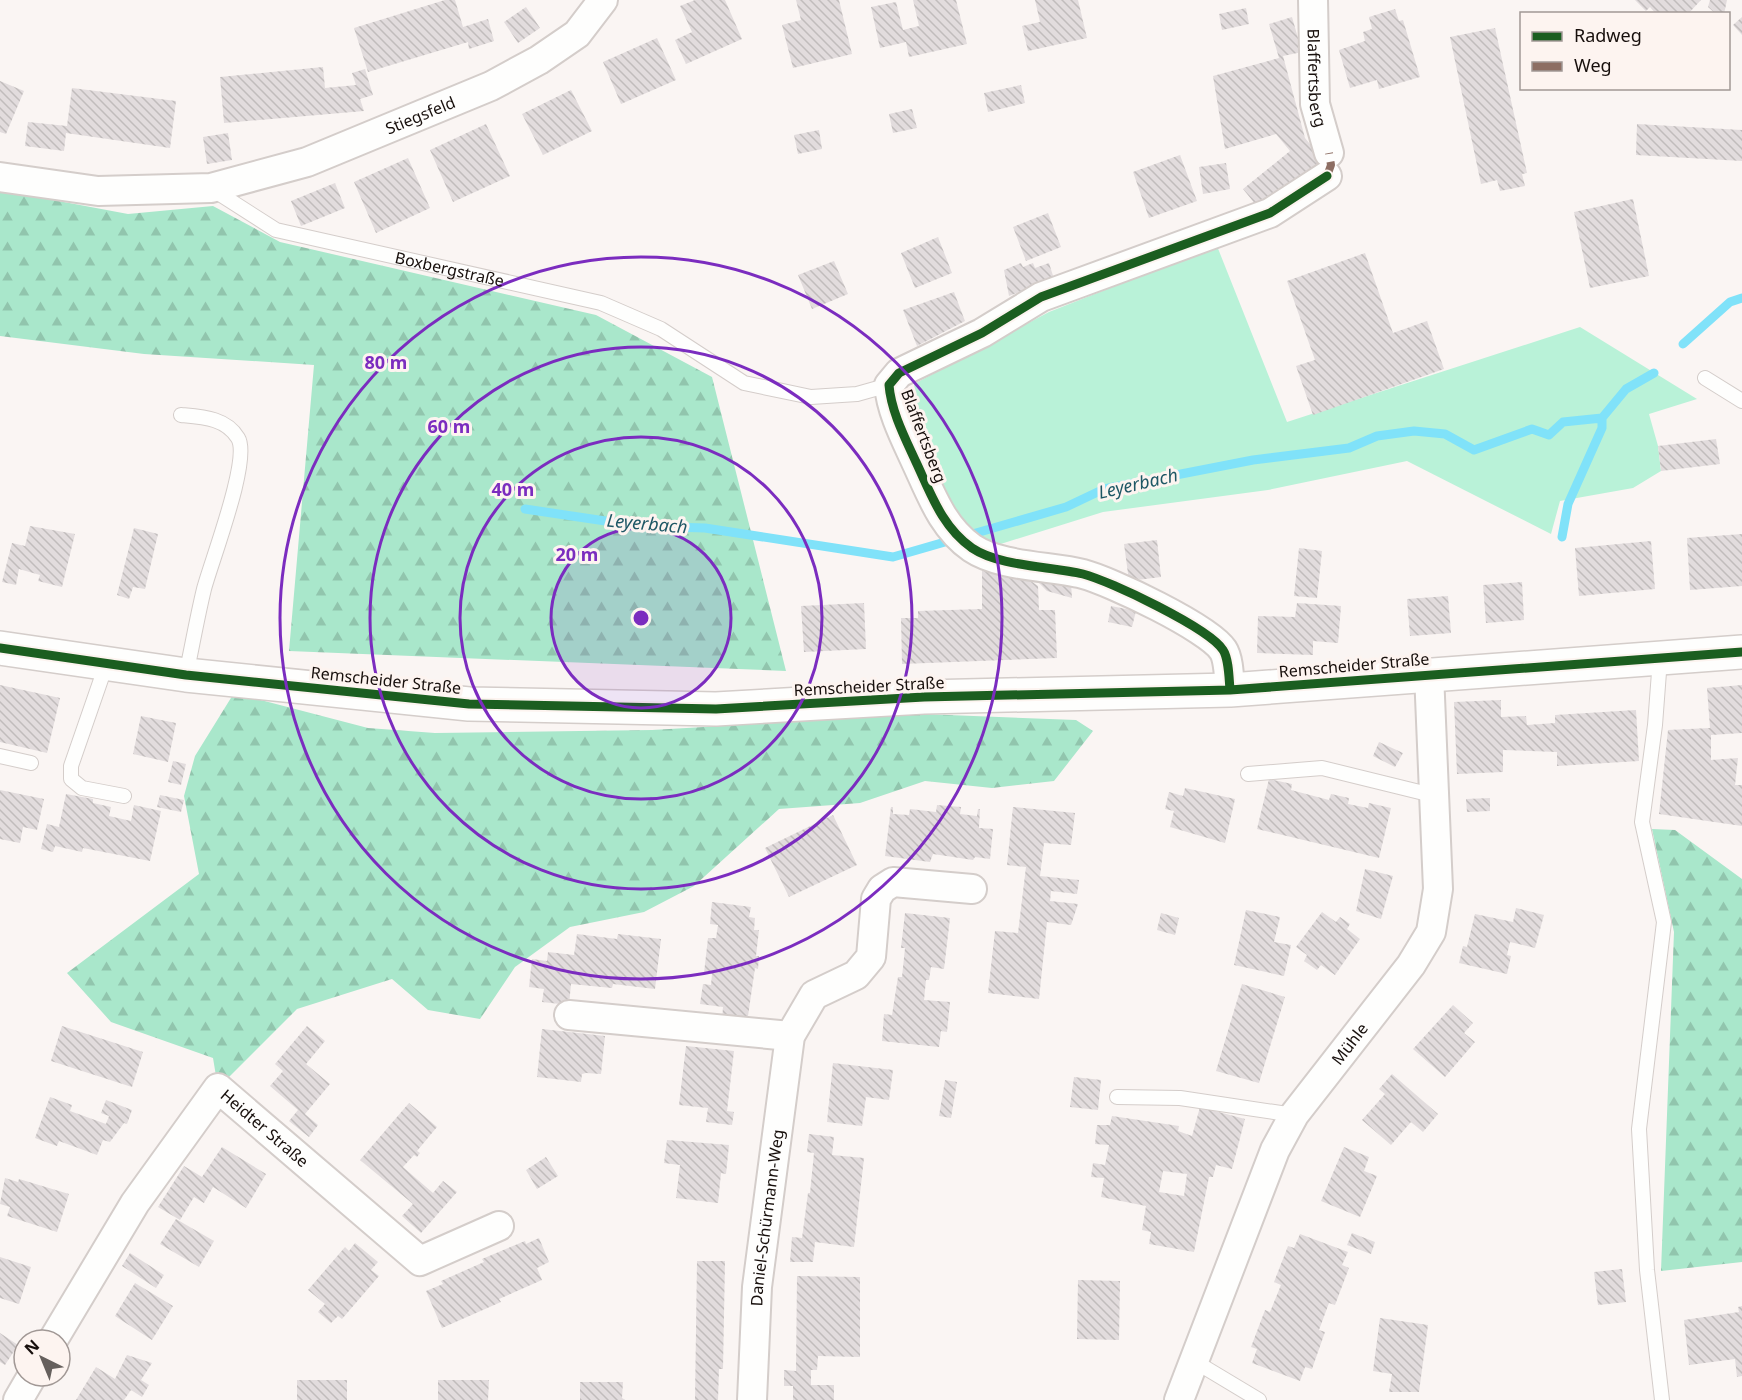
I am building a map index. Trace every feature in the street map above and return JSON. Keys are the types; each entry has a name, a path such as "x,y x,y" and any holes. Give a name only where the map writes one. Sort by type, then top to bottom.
{"main road":[{"name":"Remscheider Straße","path":"0,648 186,675 468,704 704,709 924,697 1230,690 1429,673 1742,652"}],"street":[{"name":"Stiegsfeld","path":"211,188 307,162 491,86 539,60 577,34 603,0"},
{"name":"Blaffertsberg","path":"1230,690 1224,650 1208,636 1132,592 1084,575 991,557 974,550 948,528 905,437 890,396 889,385 899,373 981,333 1041,297 1270,213 1328,164 1315,104 1313,0"},
{"path":"0,177 98,191 211,188"},
{"name":"Mühle","path":"1179,1400 1275,1150 1294,1115 1411,965 1431,932 1438,889 1436,796 1429,673"},
{"name":"Daniel-Schürmann-Weg","path":"752,1400 757,1287 790,1036 814,995 856,975 871,957 876,899 882,889 893,882 972,889"},
{"path":"569,1015 790,1036"},
{"name":"Heidter Straße","path":"61,1328 135,1203 218,1088 420,1261 499,1226"}],"lane":[{"name":"Boxbergstraße","path":"211,188 276,230 601,303 661,329 744,383 811,397 857,394 889,385"},
{"path":"1705,378 1742,401"},
{"path":"181,415 213,418 231,430 239,439 242,451 235,487 204,589 186,675"},
{"path":"1660,659 1655,725 1642,822 1664,922 1639,1130 1647,1270 1662,1400"},
{"path":"106,665 71,766 71,779 82,788 124,796"},
{"path":"0,756 31,763"},
{"path":"1248,774 1322,768 1436,796"},
{"path":"1117,1097 1180,1098 1294,1115"},
{"path":"1194,1361 1259,1400"}],"green space":[{"path":"0,190 128,214 213,206 280,242 596,315 712,377 786,671 289,651 314,365 144,354 0,336"},
{"path":"1217,246 1287,422 1580,327 1697,399 1649,414 1658,446 1661,471 1633,488 1560,501 1551,534 1407,461 1268,490 1103,512 988,548 962,526 921,435 914,384 1049,312"},
{"path":"234,693 368,728 435,733 652,730 923,714 1076,720 1093,731 1054,781 992,788 925,781 860,803 779,809 694,886 644,912 570,927 515,967 480,1019 428,1010 392,979 297,1009 218,1088 213,1058 111,1022 67,973 199,874 184,796 195,756"},
{"path":"1652,829 1675,830 1742,879 1742,1262 1661,1271 1674,932"}],"building":[{"path":"445,0 455,0 463,27 488,19 494,41 469,49 468,42 368,72 354,28"},
{"path":"695,0 725,0 742,39 686,64 675,40 692,32 680,6"},
{"path":"796,0 839,0 852,54 793,68 782,25 801,20"},
{"path":"913,0 956,0 967,44 909,57 906,42 880,48 871,7 896,2 903,30 919,26"},
{"path":"1035,0 1078,0 1087,38 1028,51 1022,26 1040,22"},
{"path":"1635,0 1701,0 1690,12 1654,12 1650,7 1646,11"},
{"path":"1710,0 1727,0 1724,12 1714,12 1708,7"},
{"path":"526,7 540,28 518,43 504,22"},
{"path":"1246,8 1249,24 1222,30 1219,14"},
{"path":"1395,9 1399,21 1403,20 1420,77 1379,89 1377,80 1350,88 1339,50 1365,41 1363,32 1372,29 1369,17"},
{"path":"1292,17 1302,52 1283,56 1305,138 1323,160 1260,210 1243,189 1290,151 1276,134 1225,149 1213,76 1279,58 1269,24"},
{"path":"1742,17 1742,35 1733,25"},
{"path":"1495,28 1527,173 1522,174 1525,186 1500,191 1497,180 1481,184 1450,37"},
{"path":"657,38 676,80 621,104 603,62"},
{"path":"323,67 325,88 356,85 352,73 365,69 373,95 360,99 364,111 224,123 220,77"},
{"path":"0,81 24,91 6,134 0,132"},
{"path":"1021,85 1025,103 988,112 984,93"},
{"path":"72,88 176,101 170,148 66,133 64,151 25,146 28,122 67,126"},
{"path":"571,90 592,131 543,155 522,114"},
{"path":"912,109 917,128 893,133 889,114"},
{"path":"486,124 510,176 453,202 430,150"},
{"path":"1637,124 1742,130 1742,161 1636,155"},
{"path":"819,130 822,149 798,154 794,135"},
{"path":"228,133 232,160 207,164 203,137"},
{"path":"1180,155 1197,201 1149,218 1133,172"},
{"path":"408,158 430,208 376,233 354,182"},
{"path":"1226,163 1230,189 1203,194 1199,167"},
{"path":"335,183 345,208 301,226 291,201"},
{"path":"1633,199 1649,276 1590,288 1574,212"},
{"path":"1048,213 1061,247 1026,261 1013,227"},
{"path":"938,237 952,273 915,288 901,253"},
{"path":"1365,253 1393,333 1427,321 1444,369 1313,415 1296,366 1315,360 1287,281"},
{"path":"834,261 848,294 812,309 798,275"},
{"path":"1021,263 1023,267 1033,263 1035,268 1049,263 1054,279 1009,296 1004,270"},
{"path":"954,292 965,321 917,346 903,310"},
{"path":"1716,439 1720,464 1661,471 1658,446"},
{"path":"30,526 75,534 62,587 38,581 40,575 19,569 16,585 2,582 12,543 25,546"},
{"path":"134,528 158,534 145,589 133,587 129,599 117,595"},
{"path":"1742,534 1742,586 1690,590 1687,538"},
{"path":"1157,540 1161,577 1129,581 1124,544"},
{"path":"1651,541 1655,589 1579,596 1575,548"},
{"path":"1299,548 1322,551 1317,598 1294,596"},
{"path":"982,566 1018,572 1038,586 1039,610 1055,610 1057,658 902,664 901,618 918,618 918,611 982,609"},
{"path":"1036,580 1071,583 1072,598 1047,591"},
{"path":"1522,582 1524,620 1486,623 1483,585"},
{"path":"1448,596 1451,633 1410,636 1407,599"},
{"path":"864,603 866,649 804,652 801,606"},
{"path":"1297,603 1341,606 1338,643 1313,641 1313,655 1257,653 1258,616 1295,617"},
{"path":"1111,606 1136,611 1132,627 1108,622"},
{"path":"0,685 60,698 47,753 0,742"},
{"path":"1742,685 1742,733 1711,735 1711,760 1738,758 1735,785 1742,785 1742,826 1659,814 1668,730 1710,728 1707,688"},
{"path":"1501,700 1501,717 1526,716 1527,725 1555,723 1555,715 1636,710 1639,761 1557,766 1557,752 1503,750 1503,772 1457,774 1454,702"},
{"path":"141,716 176,723 168,762 133,754"},
{"path":"1379,742 1403,753 1395,767 1373,756"},
{"path":"173,761 186,764 181,785 168,782"},
{"path":"1269,779 1292,784 1291,790 1329,800 1331,794 1349,798 1348,804 1368,808 1369,803 1391,808 1379,858 1257,829"},
{"path":"1185,788 1235,799 1225,843 1170,827 1174,811 1165,809 1169,792 1183,796"},
{"path":"0,790 44,799 37,830 23,827 20,843 0,839"},
{"path":"66,794 93,799 93,803 111,807 109,816 131,821 134,805 161,811 150,861 83,848 82,852 55,846 53,852 41,849 47,824 59,827"},
{"path":"160,795 184,800 181,812 157,807"},
{"path":"1490,798 1490,811 1467,812 1466,799"},
{"path":"937,805 961,807 960,814 977,816 978,809 980,809 979,828 993,829 990,859 975,857 973,860 933,854 930,862 885,856 891,807 893,807 893,814 909,815 910,809 936,812"},
{"path":"1013,807 1075,813 1071,845 1044,843 1040,876 1079,880 1077,894 1051,891 1050,901 1078,904 1071,925 1047,922 1039,999 988,993 995,931 1018,933 1026,867 1007,865"},
{"path":"833,815 857,865 789,897 765,848"},
{"path":"1365,869 1393,876 1381,919 1356,911"},
{"path":"712,902 751,907 749,917 755,918 754,930 759,930 756,956 759,956 758,969 755,968 747,1023 722,1021 723,1007 700,1004 703,984 711,985 712,974 704,973 708,938 716,938 718,925 710,924"},
{"path":"1516,908 1544,915 1535,948 1510,942 1507,955 1511,956 1507,974 1459,963 1463,946 1467,947 1475,914 1513,922"},
{"path":"1246,910 1280,917 1274,942 1291,945 1284,976 1234,965"},
{"path":"1322,912 1336,922 1340,917 1350,924 1347,929 1360,939 1335,975 1321,965 1317,970 1304,961 1307,955 1296,947"},
{"path":"905,913 950,918 944,969 931,967 929,980 926,980 924,1000 950,1002 947,1032 941,1031 939,1047 882,1041 884,1014 892,1015 898,977 902,977 905,948 901,948"},
{"path":"1161,913 1179,918 1175,935 1157,930"},
{"path":"577,934 617,939 618,934 661,939 655,989 613,984 612,988 571,984 569,1005 542,1002 544,989 529,987 532,959 547,961 548,952 574,955"},
{"path":"1242,984 1285,997 1259,1083 1216,1071"},
{"path":"1453,1005 1473,1023 1464,1033 1475,1042 1445,1077 1413,1049"},
{"path":"62,1026 143,1052 132,1087 51,1061"},
{"path":"307,1026 325,1041 306,1064 330,1084 305,1114 318,1125 309,1137 289,1121 298,1110 270,1086 283,1071 275,1064"},
{"path":"542,1029 605,1036 601,1074 582,1074 581,1082 537,1077"},
{"path":"686,1046 734,1051 727,1111 734,1112 732,1125 706,1122 708,1108 679,1105"},
{"path":"833,1063 893,1070 889,1100 866,1097 862,1126 827,1122"},
{"path":"1392,1074 1438,1114 1423,1132 1411,1122 1391,1145 1362,1120 1385,1094 1379,1089"},
{"path":"1074,1077 1101,1080 1098,1110 1070,1107"},
{"path":"945,1080 957,1082 951,1118 939,1116"},
{"path":"50,1097 72,1105 70,1111 106,1124 109,1116 101,1113 106,1100 132,1110 127,1124 124,1123 110,1142 103,1140 97,1155 59,1141 57,1146 35,1138"},
{"path":"409,1103 437,1127 417,1151 420,1153 417,1157 414,1155 403,1167 433,1193 443,1181 457,1192 421,1233 402,1216 413,1204 360,1160"},
{"path":"1200,1107 1245,1119 1232,1169 1216,1165 1213,1177 1209,1177 1194,1252 1149,1244 1151,1232 1142,1230 1146,1206 1101,1197 1104,1178 1091,1177 1093,1163 1105,1165 1109,1145 1095,1144 1097,1125 1110,1125 1112,1116 1179,1126 1178,1131 1192,1136","holes":["1163,1171 1187,1174 1184,1196 1159,1192"]},
{"path":"809,1134 834,1137 832,1155 864,1158 854,1247 815,1242 813,1262 790,1262 792,1237 802,1238 808,1193 810,1193 814,1153 807,1152"},
{"path":"667,1140 729,1145 726,1174 721,1173 718,1203 676,1198 680,1165 664,1163"},
{"path":"222,1147 266,1174 246,1208 213,1187 204,1203 194,1197 180,1220 158,1207 184,1166 202,1177"},
{"path":"1344,1147 1369,1157 1364,1171 1377,1176 1360,1217 1321,1201"},
{"path":"546,1157 558,1176 537,1189 526,1170"},
{"path":"5,1178 18,1182 19,1179 69,1194 57,1232 7,1216 10,1207 0,1204"},
{"path":"176,1219 214,1241 199,1267 160,1244"},
{"path":"1352,1233 1375,1242 1371,1254 1347,1245"},
{"path":"1300,1234 1348,1252 1342,1265 1349,1268 1335,1305 1329,1303 1319,1330 1325,1332 1312,1369 1305,1367 1300,1381 1252,1363 1257,1349 1251,1347 1265,1310 1270,1312 1281,1285 1274,1282 1288,1246 1294,1248"},
{"path":"539,1238 549,1262 537,1268 542,1280 499,1299 501,1302 442,1328 426,1291 443,1284 441,1281 484,1262 482,1259 525,1241 526,1244"},
{"path":"355,1243 378,1262 371,1270 379,1276 342,1319 338,1316 331,1323 318,1312 325,1304 308,1290 345,1247 349,1251"},
{"path":"130,1253 164,1275 156,1288 122,1266"},
{"path":"0,1257 31,1267 19,1304 0,1298"},
{"path":"697,1261 725,1261 723,1369 719,1369 718,1400 695,1400"},
{"path":"1622,1269 1626,1302 1598,1305 1594,1272"},
{"path":"797,1276 860,1277 860,1357 818,1356 817,1370 811,1370 811,1385 834,1385 834,1400 793,1400 793,1386 784,1386 784,1370 796,1371"},
{"path":"1078,1280 1120,1281 1119,1340 1077,1339"},
{"path":"135,1283 173,1306 152,1340 115,1316"},
{"path":"1742,1306 1742,1376 1737,1377 1735,1359 1689,1365 1684,1320 1739,1312 1738,1307"},
{"path":"1380,1318 1428,1325 1419,1392 1389,1392 1392,1374 1373,1371"},
{"path":"0,1333 12,1341 12,1354 5,1365 0,1362"},
{"path":"127,1355 152,1363 141,1380 149,1385 142,1397 131,1390 124,1400 76,1400 96,1367 115,1379"},
{"path":"297,1380 347,1380 347,1400 297,1400"},
{"path":"438,1380 489,1380 488,1400 438,1400"},
{"path":"580,1382 623,1382 622,1398 625,1400 580,1400"}],"waterway":[{"name":"Leyerbach","path":"1683,344 1730,302 1742,298"},
{"name":"Leyerbach","path":"525,509 639,526 705,528 893,557 1066,507 1104,489 1253,460 1349,448 1377,436 1414,431 1445,434 1474,450 1532,429 1549,435 1563,422 1602,418 1626,389 1654,373"},
{"path":"1562,537 1568,504 1602,428 1602,418"}],"marked path":[{"path":"1327,176 1331,165 1329,153"}],"cycle path":[{"path":"1230,690 1228,664 1223,650 1214,641 1180,618 1096,578 1070,571 997,559 983,554 962,540 945,520 927,486 899,424 889,385 899,373 982,333 1041,297 1270,213 1327,176"},
{"path":"0,648 186,675 469,704 716,709 924,697 1230,690 1742,652"}]}
